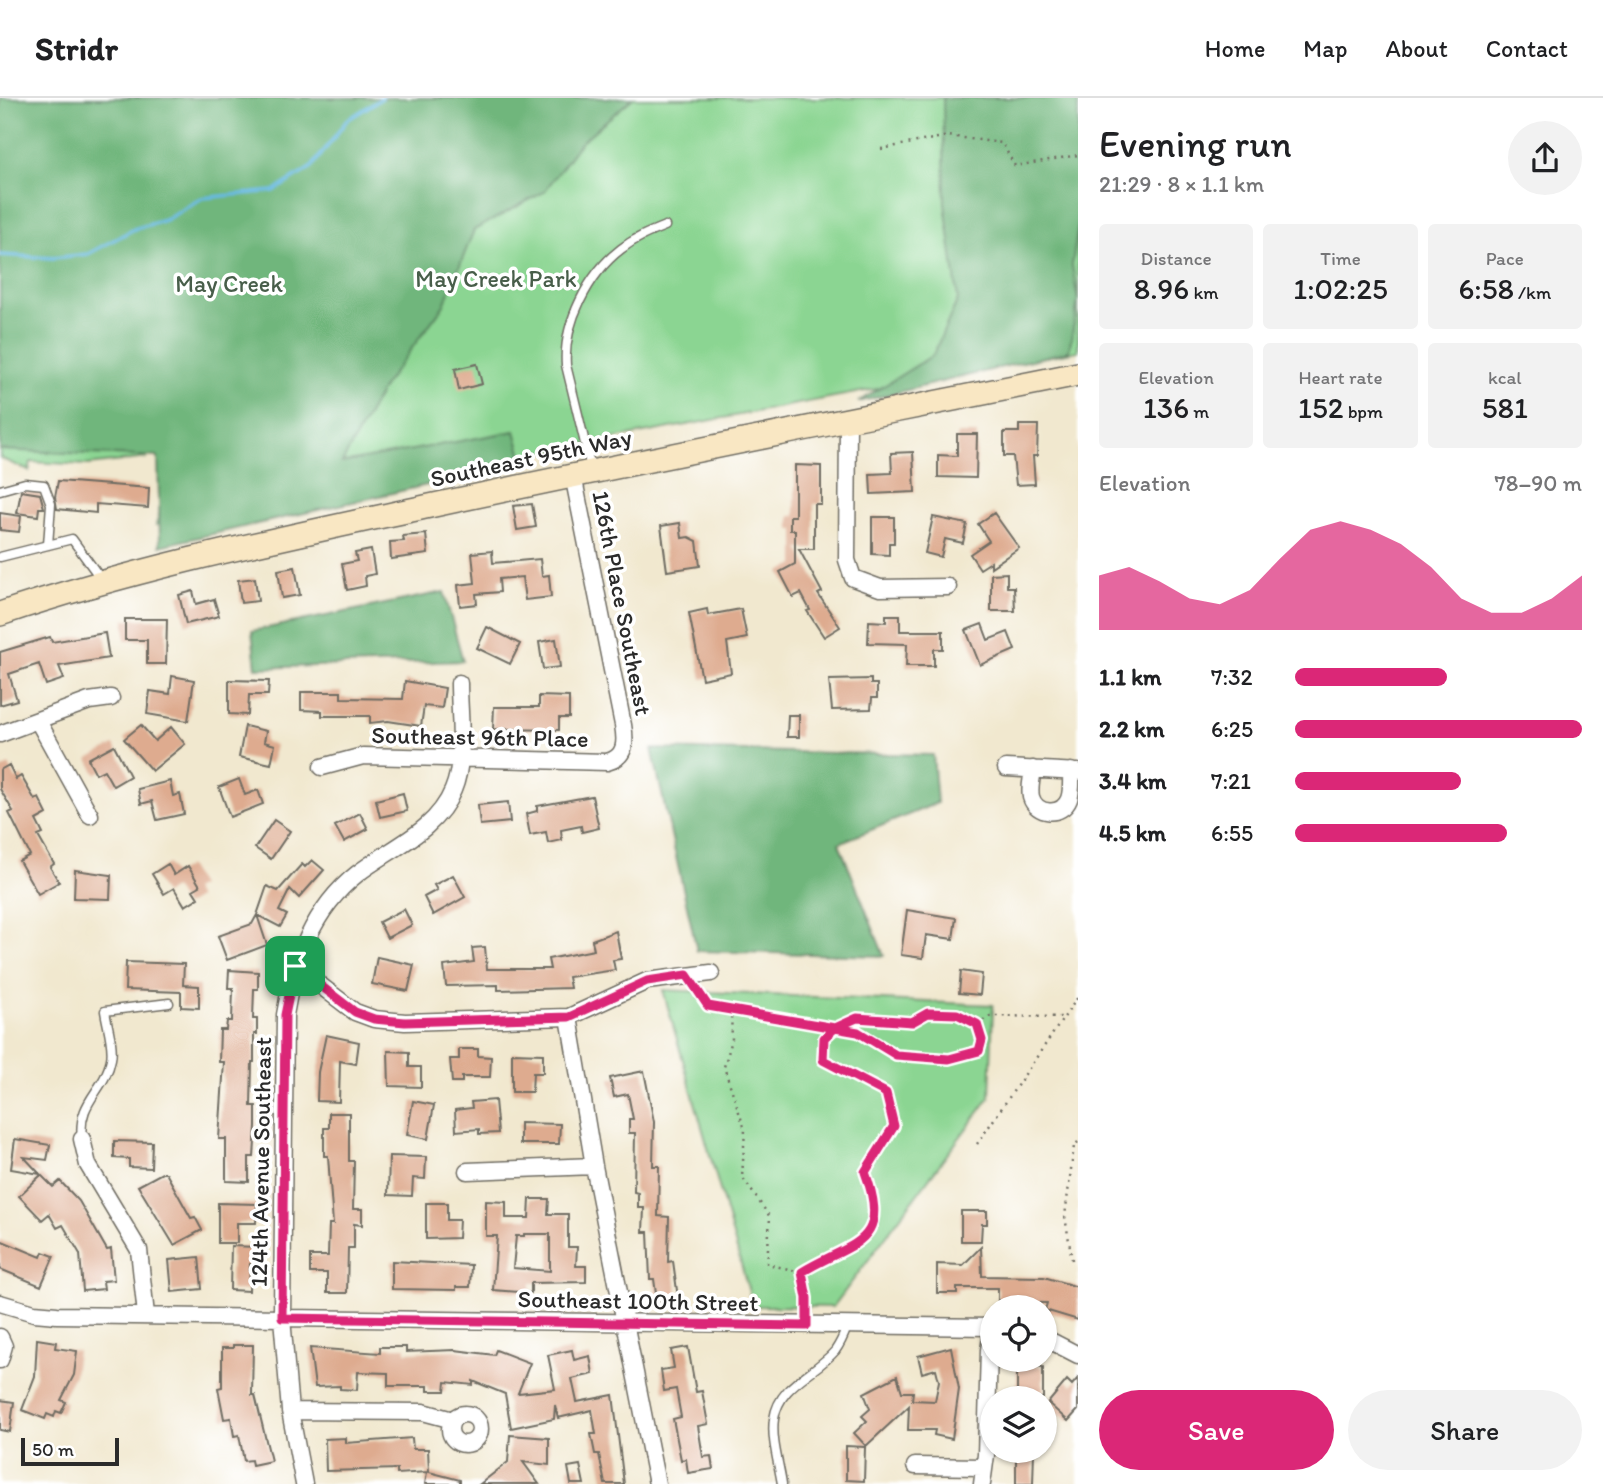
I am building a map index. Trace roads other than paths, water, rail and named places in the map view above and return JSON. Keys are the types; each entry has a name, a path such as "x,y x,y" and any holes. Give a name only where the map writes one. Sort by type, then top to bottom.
{"street":[{"name":"Southeast 95th Way","path":"0,614 200,555 582,473 1078,374"},
{"path":"848,421 847,560 853,578 860,583 880,588 948,587"},
{"name":"126th Place Southeast","path":"582,473 626,740"},
{"name":"124th Avenue Southeast","path":"304,1484 290,1410 282,1318 285,1015 295,966 318,920 342,888 357,874 408,841 444,805 458,775 459,683"},
{"path":"0,734 89,701 111,698"},
{"path":"38,721 90,815"},
{"name":"Southeast 96th Place","path":"322,767 363,757 607,762 620,755 626,740"},
{"path":"1006,768 1032,769 1074,772 1069,799 1061,808 1050,812 1038,807 1031,797 1032,769"},
{"path":"295,966 355,1012 374,1019 405,1022 569,1017 647,981 711,973"},
{"path":"569,1017 594,1166 657,1484"},
{"path":"82,1139 88,1165 139,1250 146,1315"},
{"path":"467,1171 594,1166"},
{"name":"Southeast 100th Street","path":"2,1309 57,1315 980,1329"},
{"path":"0,1337 4,1346 0,1360"},
{"path":"1057,1344 1078,1355"},
{"path":"982,1484 990,1372"},
{"path":"290,1410 423,1412 453,1420"},
{"path":"915,1466 982,1467"}],"lane":[{"path":"582,473 566,365 565,348 569,328 587,291 619,250 665,226"},
{"path":"0,490 25,483 44,485 51,504 48,545"},
{"path":"0,557 72,539 102,582"},
{"path":"82,1139 80,1123 84,1108 112,1059 105,1011 169,1003"},
{"path":"782,1484 774,1428 779,1401 799,1379 834,1351 847,1327"}],"waterway":[{"name":"May Creek","path":"0,255 53,258 88,254 134,229 165,220 202,198 274,191 312,167 347,120 382,98"}],"park label":[{"name":"May Creek Park","path":"496,279"}]}
